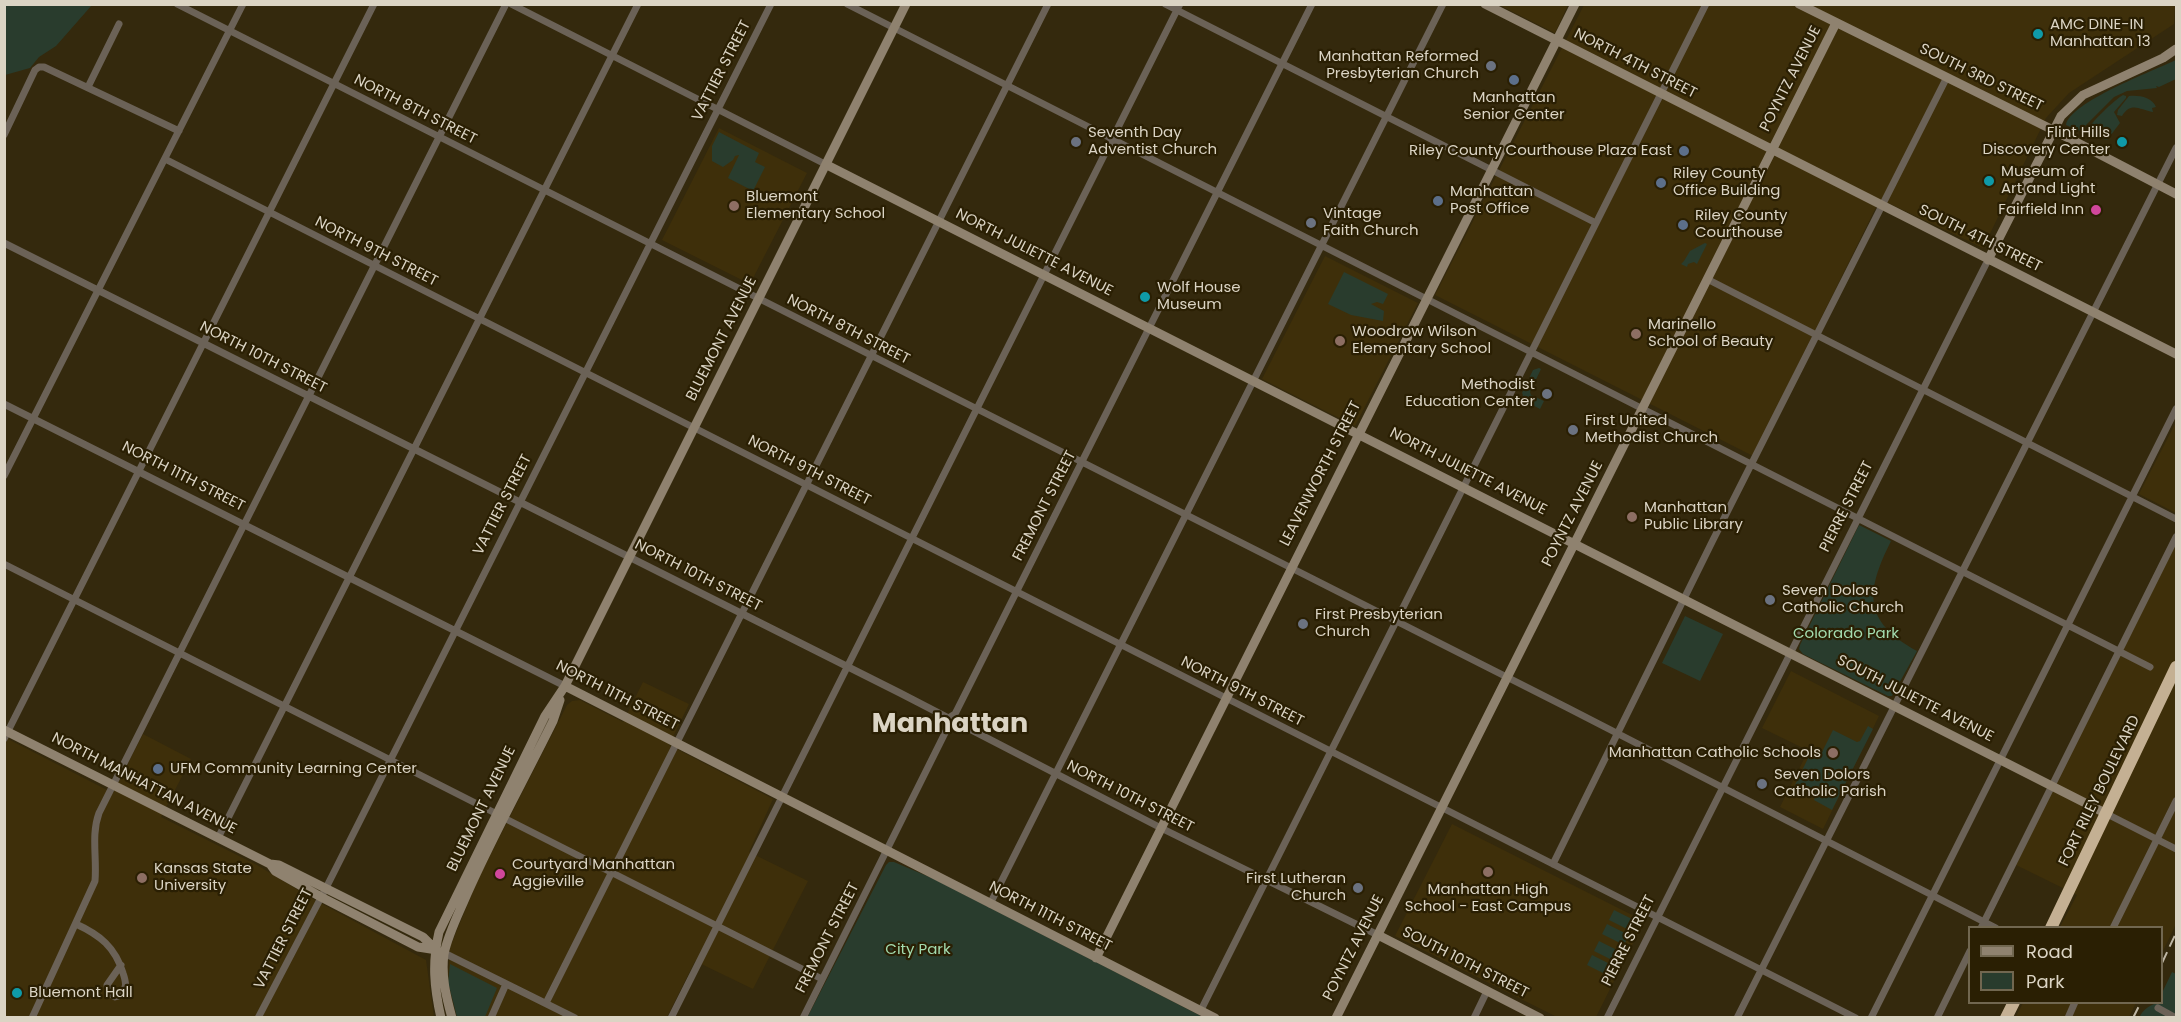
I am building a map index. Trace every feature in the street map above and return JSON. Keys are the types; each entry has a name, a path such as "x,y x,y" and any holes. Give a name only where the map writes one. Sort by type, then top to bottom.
{"highway":[{"name":"FORT RILEY BOULEVARD","path":"2051,926 2176,667"}],"street":[{"name":"NORTH 8TH STREET","path":"177,4 1723,787 1933,895 1982,924"},
{"path":"4,477 243,4"},
{"path":"6,734 374,4"},
{"path":"32,1017 95,881 94,834 97,818 506,4"},
{"name":"NORTH JULIETTE AVENUE","path":"511,4 1575,543"},
{"path":"218,838 638,4"},
{"name":"VATTIER STREET","path":"258,1017 323,893 771,4"},
{"path":"847,4 2150,667"},
{"name":"BLUEMONT AVENUE","path":"500,816 514,780 545,716 565,686 906,4"},
{"path":"546,1004 1048,4"},
{"path":"1166,4 1179,8 1281,64 1596,223"},
{"name":"FREMONT STREET","path":"803,1017 947,729 947,719 955,714 1312,4"},
{"path":"990,904 1443,4"},
{"name":"NORTH 4TH STREET","path":"1485,4 1771,150"},
{"name":"LEAVENWORTH STREET","path":"1096,958 1575,4"},
{"path":"1201,1010 1706,4"},
{"name":"SOUTH 3RD STREET","path":"1799,4 2176,194"},
{"path":"671,1017 1179,8"},
{"name":"POYNTZ AVENUE","path":"1335,1017 1508,679 1836,23"},
{"path":"88,87 120,24"},
{"path":"2163,58 2176,49"},
{"path":"2163,58 2176,57"},
{"name":"PIERRE STREET","path":"1607,1017 2061,116 2083,95 2163,58"},
{"path":"4,135 34,70 39,66 179,131"},
{"path":"1553,864 1947,77"},
{"path":"1737,1017 2176,148"},
{"name":"SOUTH 4TH STREET","path":"1771,150 2176,354"},
{"name":"NORTH 9TH STREET","path":"165,159 1225,699 1331,750 1856,1017"},
{"name":"NORTH 10TH STREET","path":"4,243 630,557 1055,775 1378,935"},
{"path":"1707,279 2176,519"},
{"name":"NORTH 11TH STREET","path":"4,404 1215,1017"},
{"path":"1870,1017 2176,409"},
{"path":"1982,924 2176,537"},
{"name":"SOUTH JULIETTE AVENUE","path":"1575,543 2176,849"},
{"path":"4,564 822,979"},
{"name":"BLUEMONT AVENUE","path":"440,951 439,932 553,721 565,686"},
{"name":"NORTH MANHATTAN AVENUE","path":"6,734 270,864 275,871 423,937 440,951 575,1017"},
{"path":"2114,926 2176,801"},
{"path":"76,924 104,940 113,949 120,965"},
{"name":"SOUTH 10TH STREET","path":"1378,935 1540,1017"},
{"path":"440,951 433,976 441,1017"},
{"path":"440,951 444,985 452,1017"},
{"path":"1937,1017 1968,955"},
{"path":"490,1017 506,984"},
{"path":"1474,1017 1487,991"},
{"path":"2158,1008 2176,1017"}],"shaded area":[{"path":"1499,5 1568,5 1555,33"},
{"path":"1584,5 2175,5 2174,24 2069,93 2046,118 1983,248 1880,199 1753,456 1435,295"},
{"name":"Bluemont Elementary School","path":"719,128 807,173 750,284 662,240"},
{"name":"Woodrow Wilson Elementary School","path":"1325,256 1418,303 1355,426 1262,379"},
{"path":"2176,422 2176,513 2139,494"},
{"path":"2176,532 2176,924 2163,951 2163,926 2061,926 2077,895 2016,865"},
{"name":"Manhattan Catholic Schools","path":"1791,671 1879,716 1823,829 1780,807 1805,757 1803,748 1762,728"},
{"path":"643,682 689,704 669,745 773,799 749,852 808,881 753,989 695,961 667,1017 458,1018 448,982 450,947 479,877 567,705 572,701 580,700 623,722"},
{"name":"Kansas State University","path":"143,734 191,759 161,817 257,865 313,899 426,960 434,1017 5,1017 4,737 113,793"},
{"name":"Manhattan High School - East Campus","path":"1452,824 1644,921 1596,1017 1557,1017 1395,936"},
{"path":"2022,1004 2136,1004 2129,1017 2015,1018"}],"green space":[{"path":"5,4 92,5 56,46 39,57 30,68 5,75"},
{"path":"2176,60 2176,79 2159,87 2156,86 2157,88 2127,91 2114,97 2080,131 2066,125 2071,116 2096,97"},
{"path":"2123,95 2126,98 2114,112 2120,123 2107,140 2088,134 2087,130 2094,122"},
{"path":"2129,96 2145,97 2156,107 2152,108 2153,112 2132,108 2125,111 2122,116 2117,115 2118,110"},
{"path":"719,132 759,153 755,162 765,167 753,191 728,178 739,155 723,167 712,161 712,146"},
{"path":"1707,244 1697,264 1694,262 1688,264 1687,267 1681,264 1690,251"},
{"path":"1344,272 1388,294 1383,304 1377,302 1371,304 1384,311 1383,321 1351,315 1328,304"},
{"path":"1541,369 1530,392 1531,395 1544,401 1540,409 1521,399 1533,370"},
{"name":"Colorado Park","path":"1859,525 1891,541 1877,575 1874,604 1886,628 1899,640 1917,651 1892,696 1803,654 1799,649"},
{"path":"1685,616 1723,634 1700,681 1662,663"},
{"path":"1868,726 1873,729 1832,810 1814,800 1815,797 1794,787 1813,748 1822,752 1833,730 1857,742 1860,741"},
{"name":"City Park","path":"889,862 934,879 1203,1017 807,1018"},
{"path":"1614,910 1636,921 1631,931 1609,920"},
{"path":"1607,924 1629,935 1624,945 1602,934"},
{"path":"1599,941 1621,952 1616,962 1594,951"},
{"path":"1592,955 1614,966 1609,976 1587,965"},
{"path":"450,964 497,988 485,1017 457,1017 448,982"},
{"path":"2172,972 2176,974 2176,1017 2139,1018 2148,1007 2163,1004 2163,991"}],"railway":[{"path":"2163,961 2176,933"},
{"path":"2133,1018 2140,1004"}],"place":[{"name":"AMC DINE-IN Manhattan 13","path":"2038,34"},
{"name":"Manhattan Reformed Presbyterian Church","path":"1491,66"},
{"name":"Manhattan Senior Center","path":"1514,80"},
{"name":"Seventh Day Adventist Church","path":"1076,142"},
{"name":"Flint Hills Discovery Center","path":"2122,142"},
{"name":"Riley County Courthouse Plaza East","path":"1684,151"},
{"name":"Museum of Art and Light","path":"1989,181"},
{"name":"Riley County Office Building","path":"1661,183"},
{"name":"Manhattan Post Office","path":"1438,201"},
{"name":"Bluemont Elementary School","path":"734,206"},
{"name":"Fairfield Inn","path":"2096,210"},
{"name":"Vintage Faith Church","path":"1311,223"},
{"name":"Riley County Courthouse","path":"1683,225"},
{"name":"Wolf House Museum","path":"1145,297"},
{"name":"Marinello School of Beauty","path":"1636,334"},
{"name":"Woodrow Wilson Elementary School","path":"1340,341"},
{"name":"Methodist Education Center","path":"1547,394"},
{"name":"First United Methodist Church","path":"1573,430"},
{"name":"Manhattan Public Library","path":"1632,517"},
{"name":"Seven Dolors Catholic Church","path":"1770,600"},
{"name":"First Presbyterian Church","path":"1303,624"},
{"name":"Manhattan Catholic Schools","path":"1833,753"},
{"name":"UFM Community Learning Center","path":"158,769"},
{"name":"Seven Dolors Catholic Parish","path":"1762,784"},
{"name":"Manhattan High School - East Campus","path":"1488,872"},
{"name":"Courtyard Manhattan Aggieville","path":"500,874"},
{"name":"Kansas State University","path":"142,878"},
{"name":"First Lutheran Church","path":"1358,888"},
{"name":"Bluemont Hall","path":"17,993"}],"district":[{"name":"Manhattan","path":"950,725"}]}
